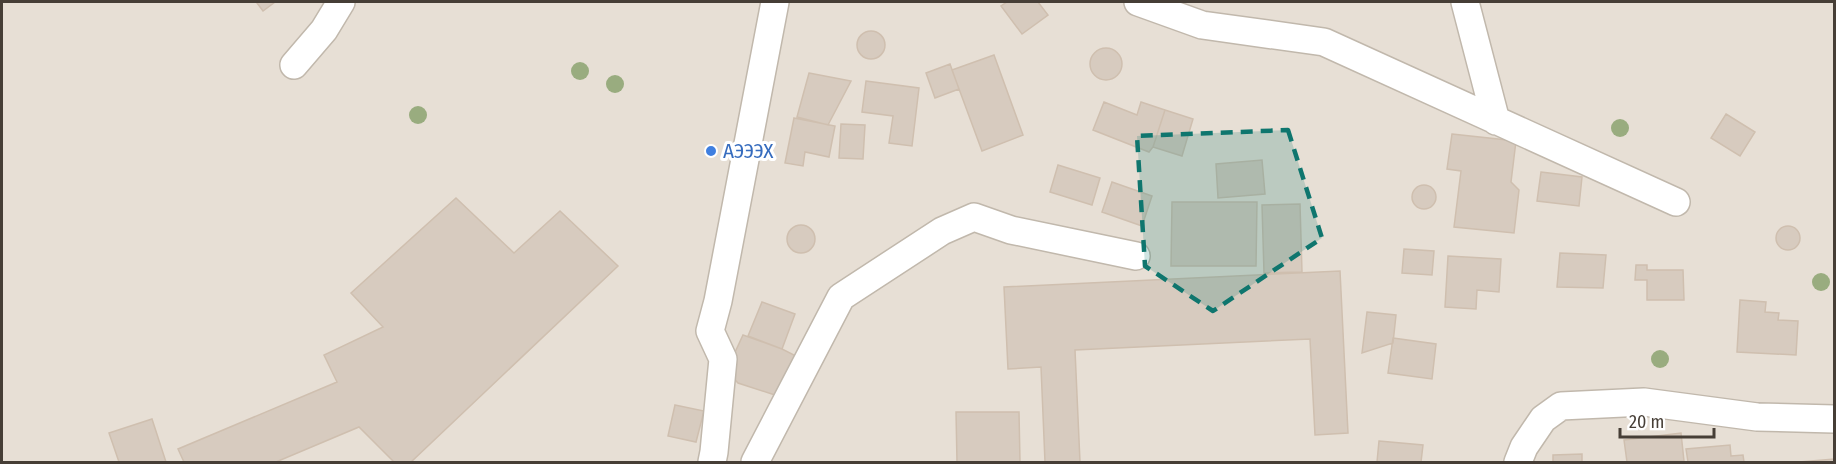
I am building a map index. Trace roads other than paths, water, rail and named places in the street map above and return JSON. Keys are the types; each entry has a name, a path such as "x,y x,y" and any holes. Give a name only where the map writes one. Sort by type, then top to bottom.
{"street":[{"path":"294,65 324,30 341,2"},
{"path":"712,462 723,359 710,331 724,270 775,2"},
{"path":"1138,2 1202,25 1324,42 1676,202"},
{"path":"1465,2 1496,121"},
{"path":"755,462 841,297 942,231 974,217 1011,230 1136,256"},
{"path":"1518,462 1524,447 1543,419 1561,406 1644,402 1757,417 1834,419"}],"place":[{"name":"АЭЭЭХ","path":"711,151"}]}
